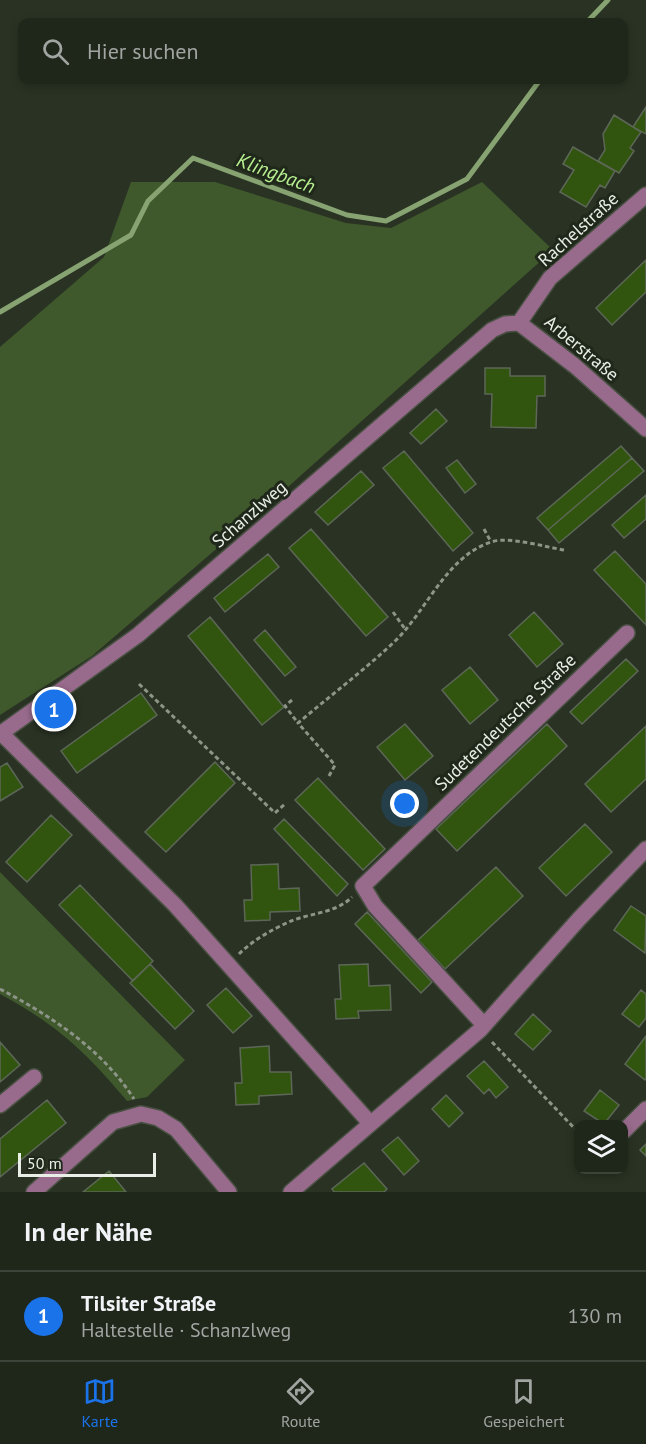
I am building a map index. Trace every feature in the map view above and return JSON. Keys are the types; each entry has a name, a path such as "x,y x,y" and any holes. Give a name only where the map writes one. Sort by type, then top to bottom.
{"street":[{"name":"Rachelstraße","path":"519,323 550,278 646,195"},
{"name":"Arberstraße","path":"519,323 575,366 646,429"},
{"name":"Schanzlweg","path":"1,733 138,635 492,330 505,324 519,323"},
{"name":"Sudetendeutsche Straße","path":"363,886 627,633"},
{"path":"1,733 175,905 370,1123"},
{"path":"291,1192 482,1028 579,919 646,849"},
{"path":"363,886 375,906 482,1028"},
{"path":"0,1105 34,1077"},
{"path":"628,1127 646,1109"},
{"path":"34,1192 113,1122 141,1114 158,1118 176,1129 229,1192"}],"path":[{"path":"484,529 491,542"},
{"path":"298,723 395,641 435,588 462,560 491,542 508,541 564,550"},
{"path":"393,612 405,629"},
{"path":"139,684 275,813 285,804"},
{"path":"292,700 285,706 335,765 329,776"},
{"path":"229,963 249,944 291,921 346,903 363,886"},
{"path":"0,989 49,1016 81,1041 133,1097 141,1114"},
{"path":"482,1028 574,1127"}],"green space":[{"path":"131,182 215,182 346,223 391,228 482,182 553,250 279,495 92,656 0,715 0,347 104,257"},
{"path":"0,872 185,1060 147,1097 127,1101 69,1040 20,1005 0,994"}],"building":[{"path":"646,107 646,134 633,127"},
{"path":"614,115 641,132 630,148 634,151 619,173 598,161 605,150 603,134"},
{"path":"573,147 615,171 605,188 600,185 586,207 560,192 574,170 563,164"},
{"path":"646,260 646,292 612,325 596,308"},
{"path":"485,368 510,368 510,376 545,376 545,396 537,396 536,428 491,427 492,394 485,394"},
{"path":"436,409 447,421 421,444 410,433"},
{"path":"621,446 632,458 548,530 537,518"},
{"path":"404,451 473,533 453,551 383,468"},
{"path":"632,458 644,471 559,543 548,530"},
{"path":"457,460 476,484 465,493 446,468"},
{"path":"361,471 374,485 328,525 315,512"},
{"path":"646,495 646,519 624,538 612,525"},
{"path":"311,529 388,617 366,636 289,548"},
{"path":"615,551 646,584 646,625 594,570"},
{"path":"268,554 279,567 225,612 214,598"},
{"path":"534,612 563,644 537,667 509,635"},
{"path":"210,617 284,707 262,725 188,636"},
{"path":"265,630 296,667 285,676 254,640"},
{"path":"626,659 638,671 582,724 570,712"},
{"path":"470,667 498,700 470,724 442,690"},
{"path":"141,693 157,715 77,773 61,751"},
{"path":"405,724 433,756 405,780 377,747"},
{"path":"547,724 567,746 457,851 436,829"},
{"path":"646,726 646,779 611,812 585,784"},
{"path":"215,762 235,783 166,852 145,832"},
{"path":"7,763 23,787 0,801 0,767"},
{"path":"318,778 385,849 363,870 295,800"},
{"path":"51,815 72,835 27,882 6,862"},
{"path":"284,819 348,884 337,896 274,829"},
{"path":"585,824 612,852 566,896 539,868"},
{"path":"278,864 279,889 299,888 300,911 270,912 270,920 245,921 244,900 252,900 251,865"},
{"path":"496,867 523,896 445,969 418,940"},
{"path":"80,885 153,961 133,981 59,905"},
{"path":"631,906 646,916 645,953 614,930"},
{"path":"367,912 432,982 421,993 355,924"},
{"path":"150,964 194,1011 175,1029 130,983"},
{"path":"368,964 369,986 390,985 391,1010 358,1011 359,1018 336,1019 335,999 341,999 339,965"},
{"path":"226,988 252,1016 233,1033 207,1005"},
{"path":"641,990 646,994 646,1018 639,1027 622,1014"},
{"path":"533,1014 551,1031 533,1050 515,1034"},
{"path":"646,1036 646,1079 645,1080 625,1064"},
{"path":"0,1042 20,1065 0,1082"},
{"path":"269,1046 270,1072 291,1072 292,1094 259,1096 259,1104 236,1105 235,1083 242,1083 240,1048"},
{"path":"484,1061 508,1087 496,1098 489,1089 484,1094 467,1076"},
{"path":"600,1090 619,1105 607,1120 598,1120 584,1111"},
{"path":"446,1095 463,1113 449,1127 432,1109"},
{"path":"47,1100 66,1123 0,1177 0,1139"},
{"path":"398,1137 419,1161 404,1175 382,1150"},
{"path":"646,1144 646,1156 640,1150"},
{"path":"364,1163 387,1189 384,1192 334,1192 332,1189"},
{"path":"109,1171 126,1192 83,1192"}],"waterway":[{"name":"Klingbach","path":"591,18 608,0"},
{"name":"Klingbach","path":"0,312 131,235 148,201 193,158 347,215 386,221 467,179 537,84"}],"place":[{"name":"Tilsiter Straße","path":"54,709"}]}
